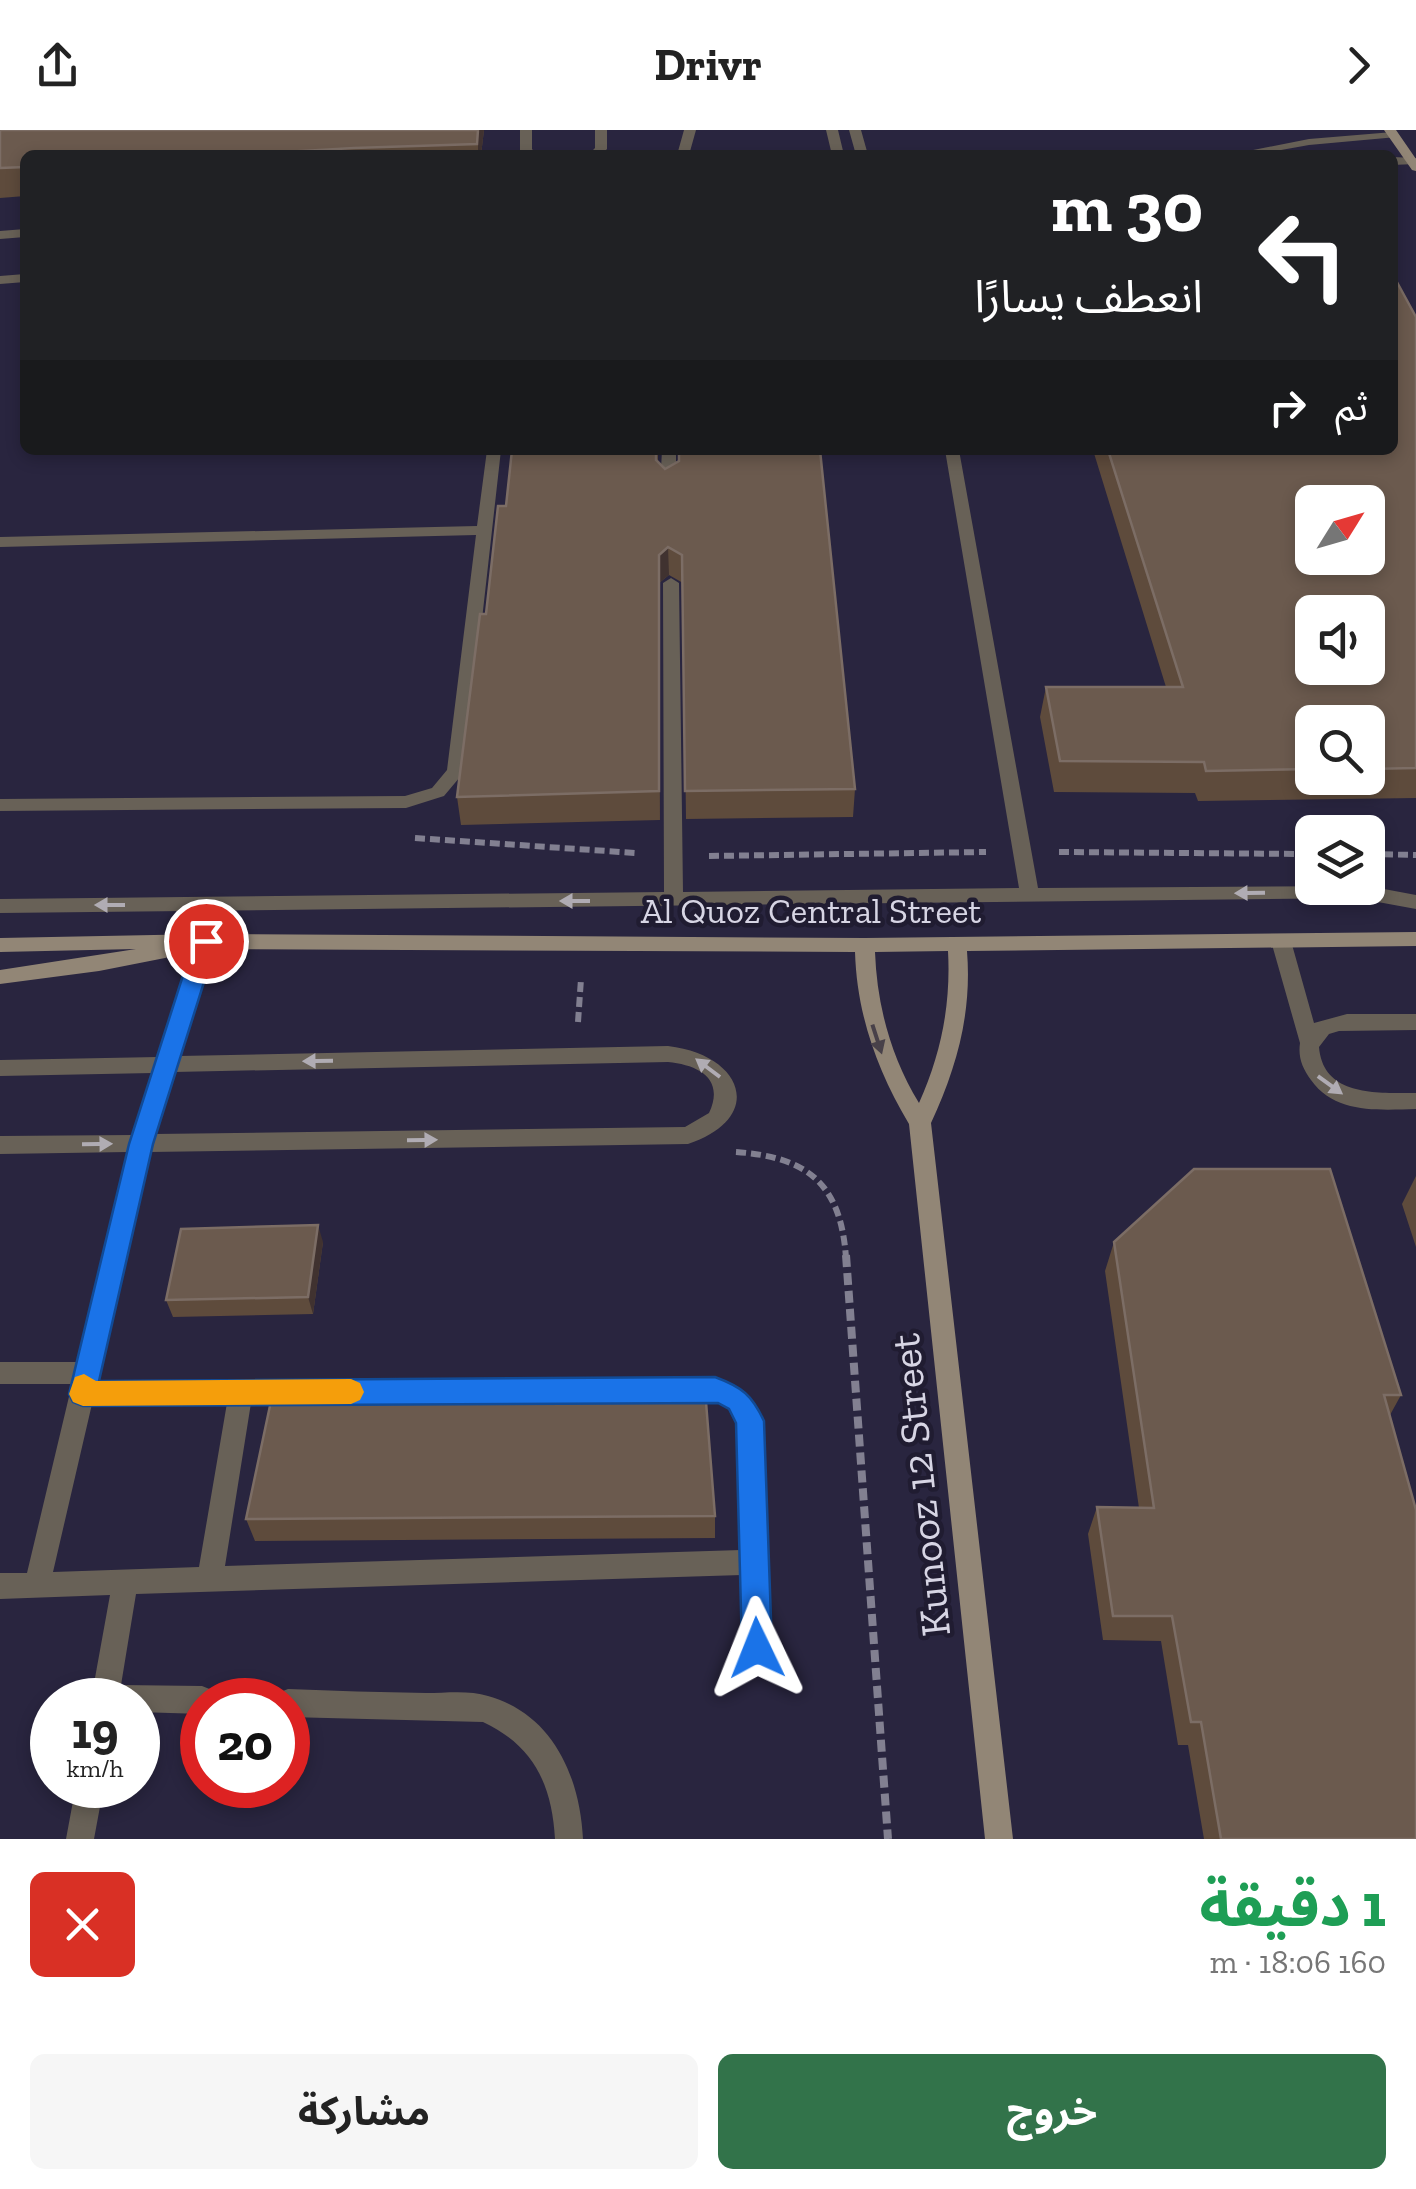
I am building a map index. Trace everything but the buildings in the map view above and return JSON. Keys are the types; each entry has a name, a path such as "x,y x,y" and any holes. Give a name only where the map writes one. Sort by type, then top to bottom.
{"street":[{"path":"1263,150 1391,132 1415,163"},
{"path":"690,133 700,149"},
{"path":"0,804 406,802 438,792 456,771 493,455"},
{"path":"668,488 669,455"},
{"path":"953,455 1030,896"},
{"path":"0,542 484,530"},
{"path":"671,583 674,900"},
{"path":"0,906 1356,891 1416,902"},
{"name":"Al Quoz Central Street","path":"0,945 206,941 865,945 1416,940"},
{"path":"37,1585 141,1144 206,941"},
{"name":"Al Quoz Central Street","path":"0,976 99,964 206,941"},
{"path":"1281,941 1309,1040 1307,1055 1313,1071 1326,1086 1346,1096 1368,1101 1416,1102"},
{"path":"920,1122 952,1053 961,983 956,944"},
{"name":"Kunooz 12 Street","path":"865,945 865,983 876,1034 897,1088 920,1122 999,1839"},
{"path":"1309,1040 1321,1029 1338,1023 1416,1022"},
{"path":"0,1068 685,1055 714,1068 726,1093 717,1119 688,1134 670,1136 0,1145"},
{"path":"0,1373 85,1383 241,1392 715,1390 738,1400 750,1421 757,1648"},
{"path":"210,1579 241,1392"},
{"path":"0,1586 754,1562"},
{"path":"109,1678 125,1582"},
{"path":"310,1704 485,1708 510,1718 532,1734 561,1778 568,1806 569,1839"},
{"path":"80,1839 86,1808"}],"path":[{"path":"1385,854 1416,854"},
{"path":"731,1152 750,1152 813,1176 834,1196 844,1228 888,1839"}],"shaded area":[{"path":"0,130 1416,130 1416,1839 0,1839"}],"slow traffic":[{"path":"84,1386 83,1394 351,1392"}],"route":[{"path":"206,941 141,1144 83,1394 715,1390 727,1394 746,1409 750,1421 757,1648"}]}
